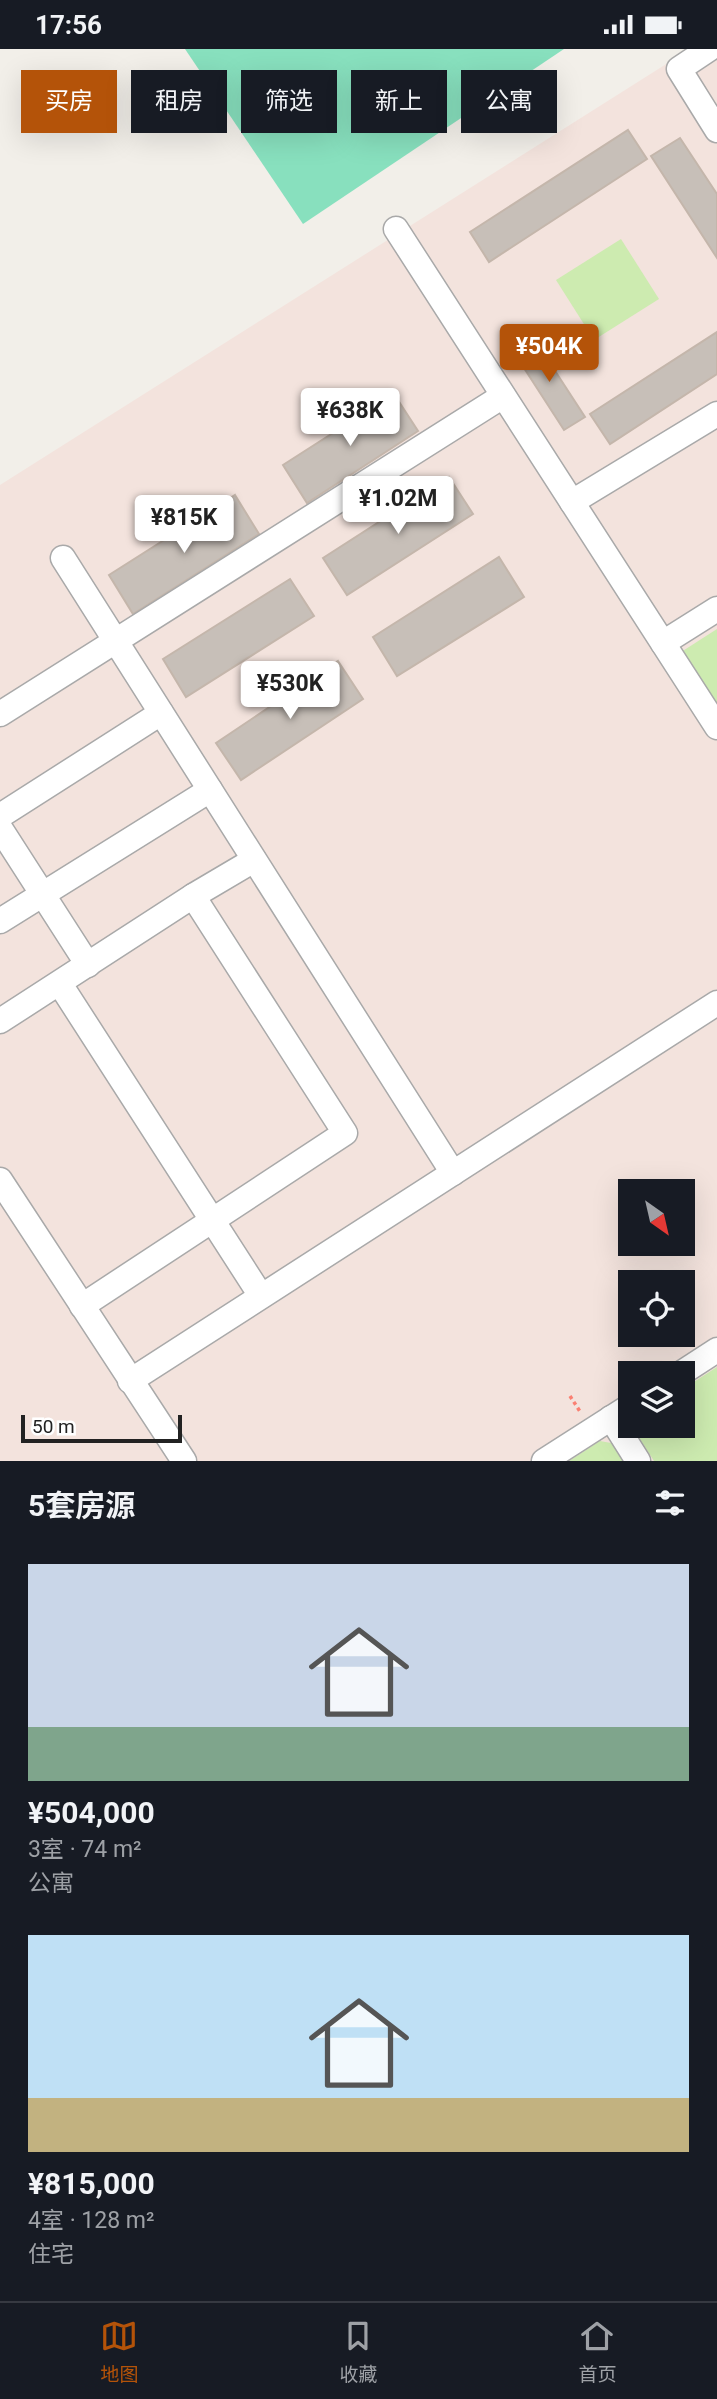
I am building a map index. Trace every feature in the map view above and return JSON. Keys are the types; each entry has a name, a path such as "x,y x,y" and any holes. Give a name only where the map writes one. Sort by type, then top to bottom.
{"lane":[{"path":"709,49 679,69 717,130"},
{"path":"396,229 717,727"},
{"path":"0,714 503,396"},
{"path":"572,502 717,414"},
{"path":"63,558 453,1173"},
{"path":"663,643 717,609"},
{"path":"0,816 161,713"},
{"path":"0,921 210,790"},
{"path":"0,828 88,965"},
{"path":"0,1021 193,896 254,860"},
{"path":"82,1306 345,1133 193,896"},
{"path":"60,984 261,1296"},
{"path":"130,1381 717,1003"},
{"path":"0,1180 184,1461"},
{"path":"695,1364 717,1350"},
{"path":"544,1461 618,1413"},
{"path":"630,1438 638,1461"}],"shaded area":[{"path":"690,49 717,49 717,1461 0,1461 0,485"}],"green space":[{"path":"185,49 564,49 533,70 461,70 461,118 447,127 447,70 351,70 351,133 439,133 303,224 242,133 337,133 337,70 241,70 241,132 227,111 227,70 199,70"},
{"path":"621,239 659,299 594,340 556,280"},
{"path":"717,629 717,717 678,654"},
{"path":"717,1367 717,1461 654,1461 639,1438 695,1438 695,1381"},
{"path":"600,1441 611,1443 627,1461 569,1461"}],"building":[{"path":"628,130 647,159 489,262 470,232"},
{"path":"680,138 717,194 717,258 651,156"},
{"path":"717,332 717,374 610,444 590,414"},
{"path":"533,337 585,417 564,430 513,351"},
{"path":"394,394 418,431 307,503 283,465"},
{"path":"449,477 473,514 347,595 323,558"},
{"path":"235,495 259,534 133,614 109,575"},
{"path":"499,557 524,597 397,676 373,637"},
{"path":"290,579 314,616 186,697 163,659"},
{"path":"338,661 363,699 241,780 216,743"}]}
